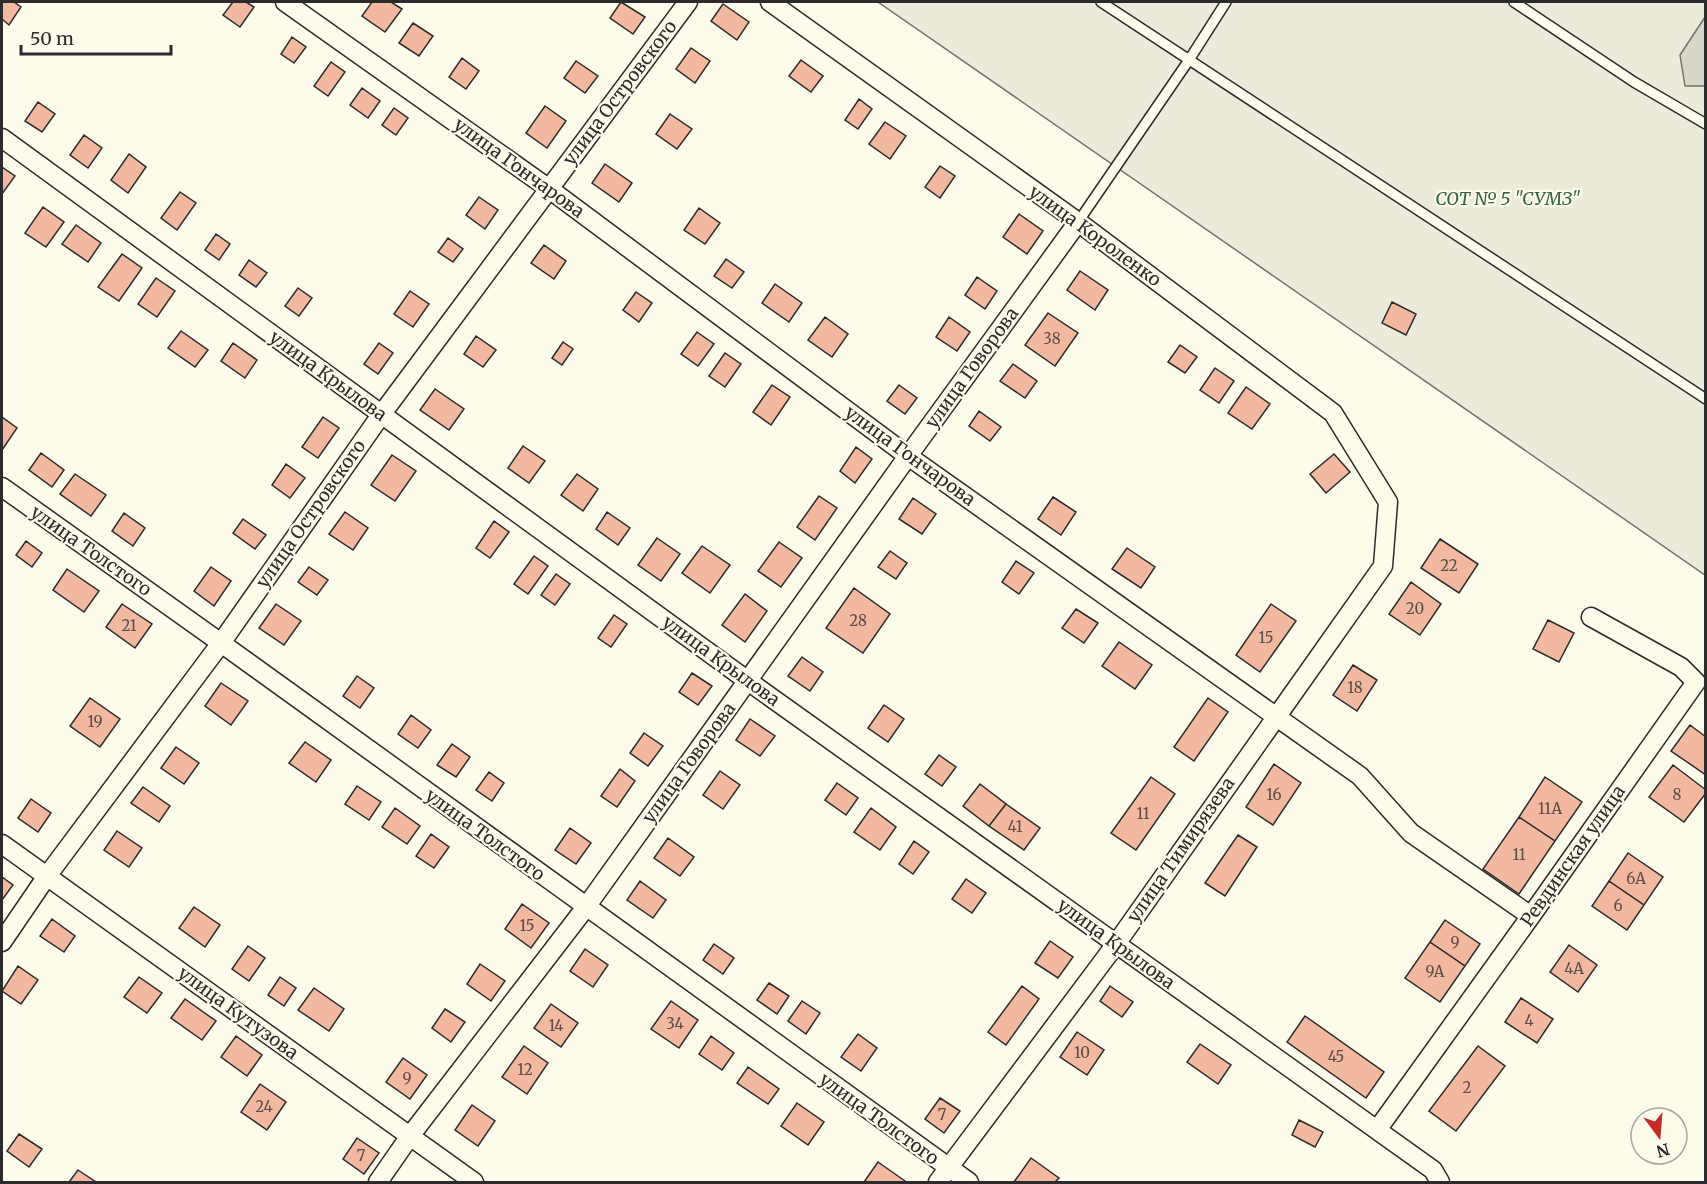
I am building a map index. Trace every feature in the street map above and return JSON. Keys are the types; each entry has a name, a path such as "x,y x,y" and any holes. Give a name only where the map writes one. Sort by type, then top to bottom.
{"street":[{"name":"улица Гончарова","path":"285,2 548,188 908,456 1360,776 1412,833 1531,916"},
{"name":"улица Островского","path":"2,942 46,876 221,643 381,415 688,2"},
{"name":"улица Короленко","path":"770,2 1078,222 1333,413 1388,502"},
{"name":"улица Крылова","path":"2,138 748,681 1433,1170 1440,1182"},
{"name":"улица Говорова","path":"378,1182 410,1136 586,907 1078,222"},
{"name":"улица Толстого","path":"2,487 586,907 943,1176 969,1182"},
{"name":"улица Тимирязева","path":"943,1176 1116,944 1383,566 1388,502"},
{"name":"Ревдинская улица","path":"1377,1130 1696,682 1681,667 1591,617"},
{"name":"улица Кутузова","path":"2,844 474,1182"}],"lane":[{"path":"1101,2 1706,399"},
{"path":"1078,222 1226,2"},
{"path":"1514,2 1634,82 1706,124"}],"green space":[{"name":"СОТ № 5 \"СУМЗ\"","path":"878,2 1705,2 1705,575"}],"shaded area":[{"path":"1705,17 1705,86 1685,86 1680,55"}],"building":[{"path":"2,2 14,2 21,7 9,25 2,19"},
{"path":"233,2 246,2 254,7 240,27 223,15"},
{"path":"372,2 391,2 402,9 385,32 362,16"},
{"path":"621,2 645,17 633,34 610,18"},
{"path":"723,4 749,22 737,40 711,21"},
{"path":"413,23 433,36 419,56 399,43"},
{"path":"292,37 306,47 294,63 281,54"},
{"path":"691,48 710,61 695,83 676,69"},
{"path":"462,58 479,71 466,89 449,77"},
{"path":"801,60 823,76 811,92 789,76"},
{"path":"576,61 598,76 585,93 564,78"},
{"path":"331,62 345,72 328,96 314,86"},
{"path":"362,88 380,101 368,118 350,105"},
{"path":"859,99 872,109 858,129 845,120"},
{"path":"38,102 55,114 42,132 25,121"},
{"path":"545,106 566,121 547,148 526,133"},
{"path":"394,108 408,118 396,135 382,125"},
{"path":"670,114 692,129 677,149 656,134"},
{"path":"885,122 906,136 890,159 869,144"},
{"path":"84,135 102,148 88,168 70,155"},
{"path":"129,154 146,167 128,193 111,180"},
{"path":"605,164 632,183 619,202 592,183"},
{"path":"940,166 955,176 940,198 925,187"},
{"path":"2,167 15,176 2,194"},
{"path":"180,192 196,203 177,230 161,218"},
{"path":"479,197 498,210 485,229 466,215"},
{"path":"43,207 64,222 46,247 25,233"},
{"path":"699,208 720,223 705,244 684,230"},
{"path":"1019,214 1043,231 1027,254 1003,237"},
{"path":"76,225 101,243 88,262 62,244"},
{"path":"216,234 230,244 219,260 205,250"},
{"path":"448,238 463,249 453,262 438,252"},
{"path":"544,245 566,261 554,279 531,263"},
{"path":"122,254 142,268 119,301 98,287"},
{"path":"726,259 744,272 732,288 714,276"},
{"path":"249,260 267,273 256,287 239,275"},
{"path":"1080,271 1108,290 1095,310 1067,290"},
{"path":"977,277 997,291 985,309 965,295"},
{"path":"156,278 175,291 157,317 138,304"},
{"path":"775,284 802,303 789,322 762,303"},
{"path":"298,288 312,298 299,316 285,306"},
{"path":"410,291 429,304 413,327 394,314"},
{"path":"636,292 652,303 639,322 623,310"},
{"path":"1392,302 1416,314 1406,335 1382,323"},
{"path":"1048,313 1078,333 1055,366 1025,345"},
{"path":"825,317 848,334 832,357 808,340"},
{"path":"949,317 970,332 957,351 936,337"},
{"path":"181,331 208,350 195,367 168,348"},
{"path":"697,332 714,344 698,366 681,354"},
{"path":"476,336 496,350 483,367 464,354"},
{"path":"563,342 573,349 562,365 552,358"},
{"path":"233,343 257,360 245,378 221,361"},
{"path":"379,343 393,353 378,374 364,364"},
{"path":"1180,345 1197,357 1185,373 1168,362"},
{"path":"725,353 741,364 725,387 709,376"},
{"path":"1013,364 1037,381 1025,398 1000,381"},
{"path":"1215,368 1234,381 1219,403 1200,390"},
{"path":"772,385 790,397 771,425 753,412"},
{"path":"899,385 917,398 905,414 887,401"},
{"path":"1246,387 1270,404 1252,429 1228,413"},
{"path":"435,389 464,409 449,430 420,410"},
{"path":"979,411 1001,427 990,441 969,426"},
{"path":"2,417 17,428 2,450"},
{"path":"323,417 339,428 318,458 302,447"},
{"path":"523,446 545,461 529,483 508,468"},
{"path":"856,447 872,459 855,483 840,471"},
{"path":"41,453 64,470 52,487 29,470"},
{"path":"1334,454 1350,472 1326,493 1310,474"},
{"path":"392,455 416,471 395,501 371,485"},
{"path":"286,464 305,478 290,498 272,485"},
{"path":"75,474 106,495 91,516 60,494"},
{"path":"577,474 598,489 583,511 561,495"},
{"path":"819,496 837,508 815,540 797,527"},
{"path":"1053,497 1076,512 1061,535 1038,519"},
{"path":"913,498 936,514 922,534 899,519"},
{"path":"345,512 368,528 353,550 329,534"},
{"path":"607,512 630,528 618,545 596,529"},
{"path":"124,513 145,528 133,546 112,531"},
{"path":"243,519 266,535 255,549 233,533"},
{"path":"494,521 509,532 490,558 476,548"},
{"path":"657,538 680,554 661,581 638,565"},
{"path":"1440,539 1478,564 1459,593 1421,568"},
{"path":"26,541 42,553 32,567 16,555"},
{"path":"779,542 802,558 781,587 758,571"},
{"path":"702,546 730,565 710,593 682,573"},
{"path":"1127,548 1155,567 1141,588 1112,569"},
{"path":"890,551 907,563 896,579 878,567"},
{"path":"534,556 548,566 528,594 514,584"},
{"path":"1016,561 1034,573 1019,594 1002,582"},
{"path":"211,567 231,581 214,606 194,591"},
{"path":"309,567 328,580 317,595 298,582"},
{"path":"67,569 99,591 84,612 53,590"},
{"path":"556,574 570,584 555,605 541,595"},
{"path":"1411,582 1441,604 1420,635 1389,614"},
{"path":"854,588 890,614 863,653 826,628"},
{"path":"745,594 767,611 745,642 722,625"},
{"path":"122,604 152,624 135,648 106,627"},
{"path":"276,604 301,621 284,645 259,628"},
{"path":"1271,604 1296,621 1260,672 1236,655"},
{"path":"1076,609 1098,623 1084,643 1062,628"},
{"path":"614,615 627,624 611,647 598,638"},
{"path":"1548,620 1574,633 1559,662 1533,649"},
{"path":"1119,642 1152,665 1135,689 1102,666"},
{"path":"802,657 823,672 810,691 788,676"},
{"path":"1353,665 1377,680 1357,711 1333,695"},
{"path":"692,673 712,686 698,705 679,692"},
{"path":"357,676 374,688 360,708 343,696"},
{"path":"221,683 248,701 231,725 205,706"},
{"path":"90,698 120,719 100,747 70,726"},
{"path":"1208,698 1228,712 1194,761 1174,747"},
{"path":"884,705 904,719 888,742 868,728"},
{"path":"411,715 431,730 418,748 398,734"},
{"path":"750,719 775,736 760,756 736,740"},
{"path":"1690,725 1706,737 1706,775 1671,751"},
{"path":"644,733 663,746 648,766 630,753"},
{"path":"305,742 331,760 316,782 289,763"},
{"path":"452,744 470,757 456,777 437,765"},
{"path":"176,747 199,763 184,784 161,768"},
{"path":"939,755 956,767 942,786 925,774"},
{"path":"1274,764 1301,783 1273,825 1246,807"},
{"path":"1673,765 1706,790 1684,822 1649,797"},
{"path":"620,769 635,781 617,807 601,796"},
{"path":"720,771 740,785 723,809 703,795"},
{"path":"489,772 504,783 492,801 476,790"},
{"path":"1151,777 1175,794 1136,850 1111,833"},
{"path":"1545,777 1582,802 1555,841 1519,817"},
{"path":"837,783 858,798 846,815 825,800"},
{"path":"980,784 1006,804 989,826 963,806"},
{"path":"357,786 381,802 369,820 345,804"},
{"path":"143,787 170,806 159,822 131,803"},
{"path":"31,799 51,813 38,832 18,818"},
{"path":"1006,804 1040,828 1024,850 989,826"},
{"path":"395,808 420,826 407,844 382,827"},
{"path":"871,808 896,827 880,850 854,832"},
{"path":"1519,817 1555,841 1519,894 1483,869"},
{"path":"570,828 591,843 576,864 555,850"},
{"path":"117,831 142,848 129,867 104,850"},
{"path":"431,834 449,847 434,868 416,856"},
{"path":"1238,835 1257,847 1225,896 1205,883"},
{"path":"668,838 694,857 680,876 654,858"},
{"path":"914,841 929,852 913,874 899,864"},
{"path":"1628,853 1663,877 1644,905 1609,881"},
{"path":"2,877 13,885 2,900"},
{"path":"966,879 986,893 972,913 952,899"},
{"path":"640,881 666,900 653,918 627,900"},
{"path":"1609,881 1644,905 1627,930 1592,906"},
{"path":"522,904 549,923 531,948 505,929"},
{"path":"194,907 220,925 205,947 179,928"},
{"path":"52,919 75,936 64,952 40,936"},
{"path":"1445,920 1480,944 1465,966 1430,942"},
{"path":"1050,941 1073,957 1058,978 1035,963"},
{"path":"1430,942 1465,966 1440,1002 1405,978"},
{"path":"714,944 734,958 723,974 703,960"},
{"path":"1569,945 1597,965 1578,992 1550,972"},
{"path":"248,946 265,958 249,981 232,969"},
{"path":"585,949 608,965 593,987 570,971"},
{"path":"480,964 505,981 491,1001 467,984"},
{"path":"18,966 38,980 21,1004 2,991"},
{"path":"139,977 162,993 147,1013 124,997"},
{"path":"280,977 296,988 284,1006 268,995"},
{"path":"769,983 789,996 777,1014 757,1000"},
{"path":"1022,986 1039,999 1006,1045 988,1032"},
{"path":"1110,986 1133,1002 1122,1017 1100,1001"},
{"path":"314,988 344,1009 329,1031 298,1010"},
{"path":"1521,998 1553,1019 1537,1043 1505,1022"},
{"path":"185,999 216,1021 202,1040 171,1018"},
{"path":"671,1001 698,1020 679,1048 651,1029"},
{"path":"802,1001 820,1013 806,1034 788,1021"},
{"path":"551,1004 578,1023 561,1047 534,1028"},
{"path":"445,1009 465,1022 451,1042 432,1028"},
{"path":"1305,1016 1384,1072 1366,1098 1287,1042"},
{"path":"1077,1032 1104,1050 1087,1075 1060,1057"},
{"path":"858,1034 877,1048 861,1071 841,1057"},
{"path":"236,1036 262,1055 247,1076 221,1057"},
{"path":"711,1036 734,1053 722,1070 699,1054"},
{"path":"1200,1044 1231,1065 1218,1084 1187,1062"},
{"path":"524,1046 548,1063 527,1094 502,1077"},
{"path":"1478,1046 1505,1066 1456,1131 1429,1111"},
{"path":"403,1058 427,1075 410,1099 386,1082"},
{"path":"748,1067 779,1089 768,1104 737,1083"},
{"path":"260,1084 286,1102 267,1130 241,1112"},
{"path":"940,1098 960,1111 944,1133 925,1119"},
{"path":"797,1103 824,1122 808,1145 781,1126"},
{"path":"472,1105 495,1121 478,1146 455,1130"},
{"path":"1299,1120 1323,1132 1315,1147 1292,1135"},
{"path":"19,1134 42,1149 29,1167 7,1151"},
{"path":"357,1138 379,1153 364,1174 343,1159"},
{"path":"1031,1158 1059,1178 1055,1182 1014,1182"},
{"path":"878,1162 905,1181 864,1182"},
{"path":"78,1170 96,1182 69,1182"}]}
